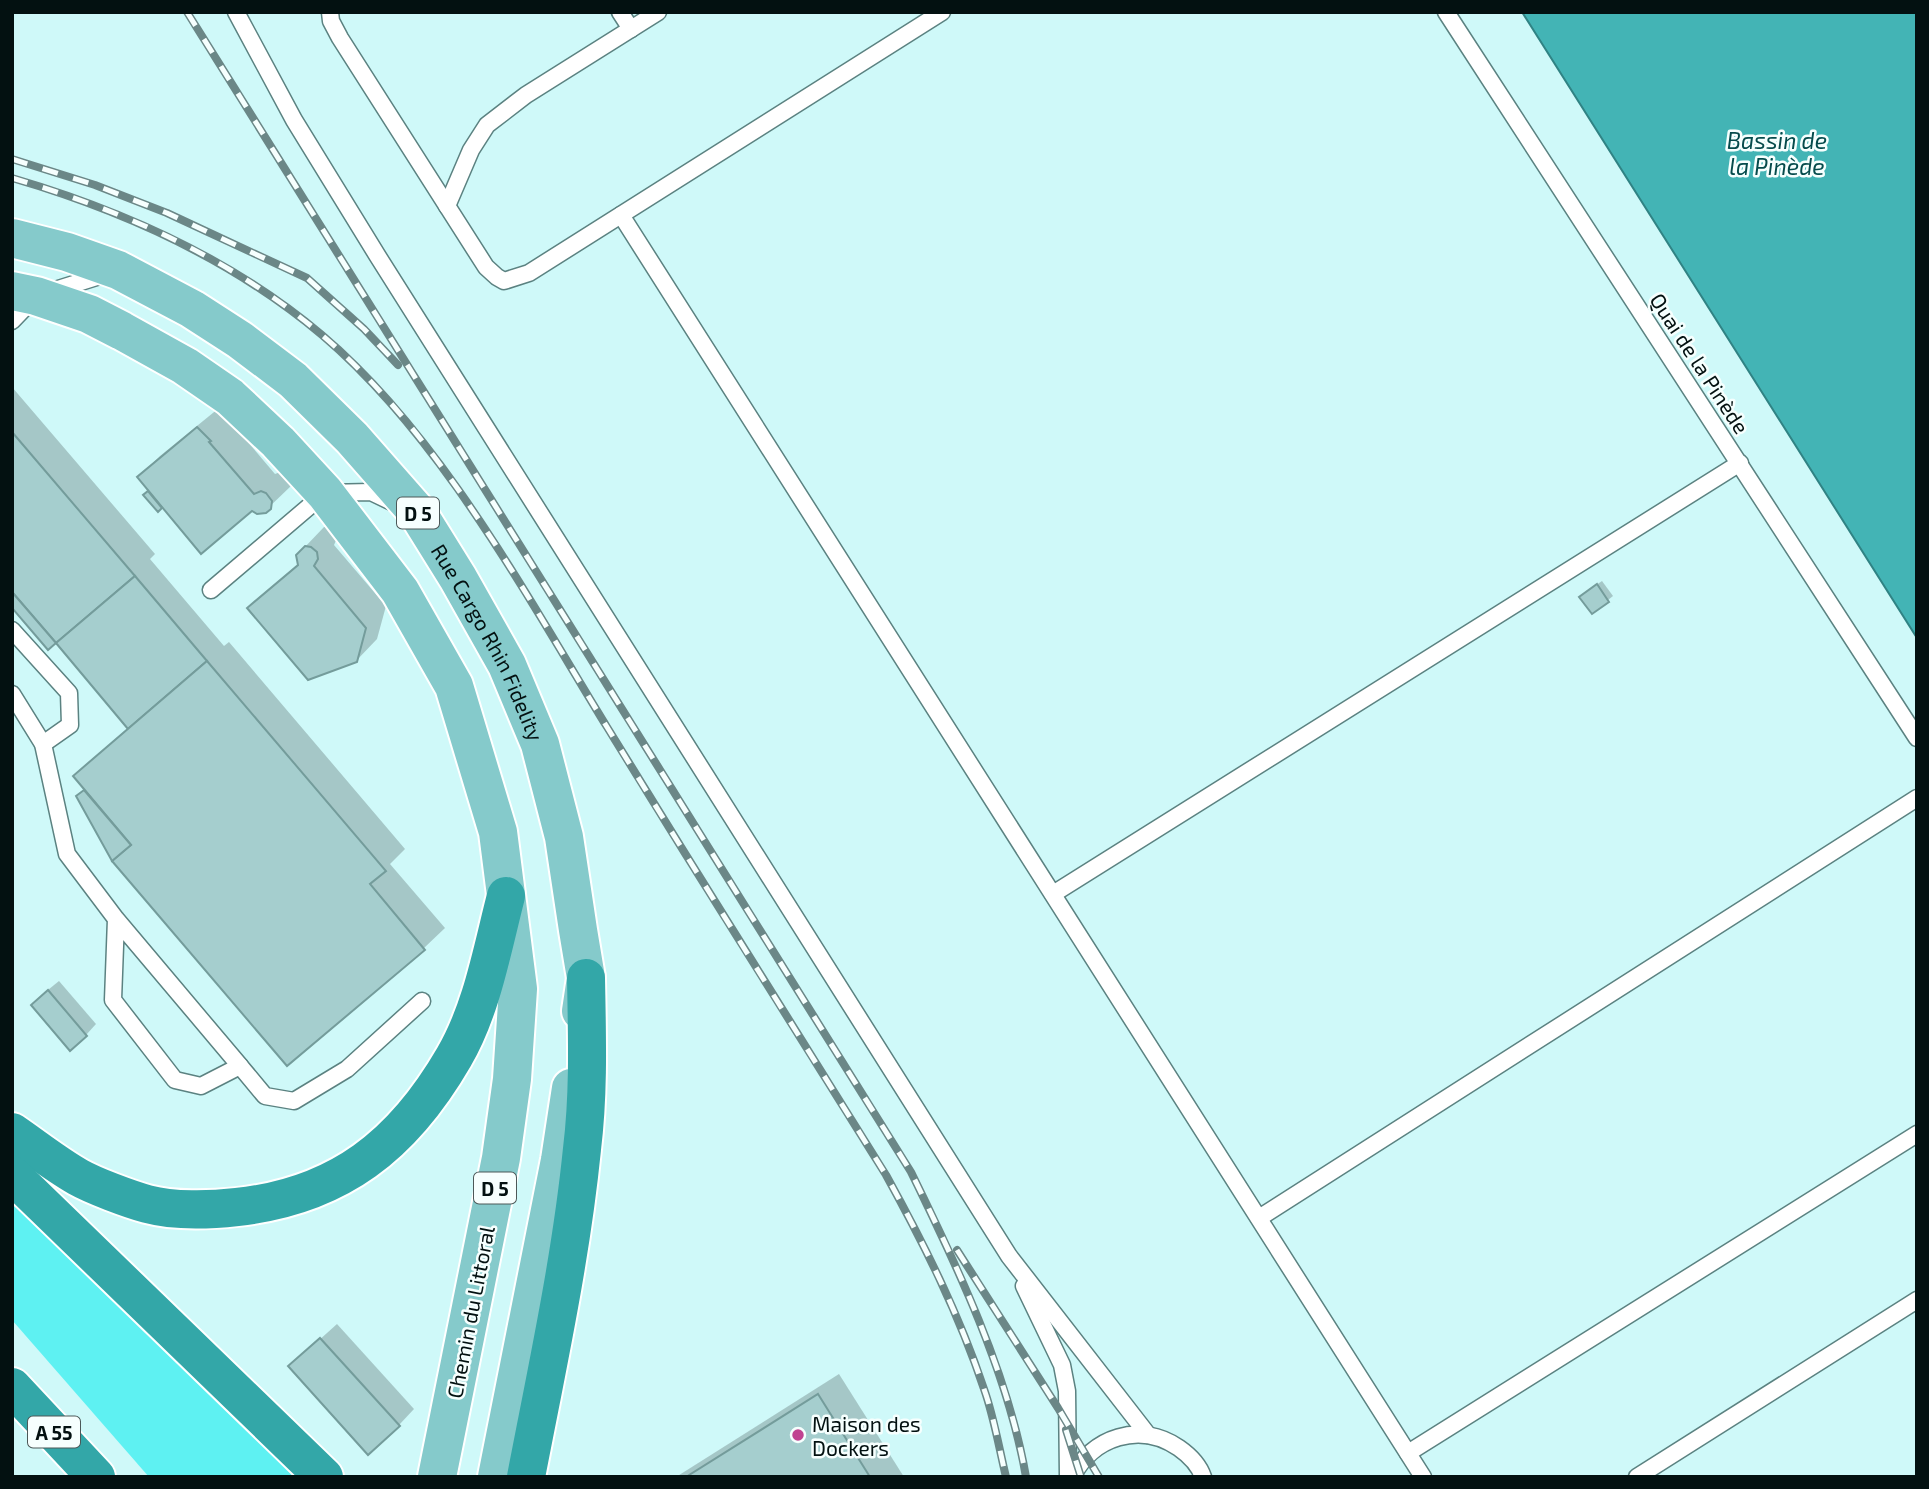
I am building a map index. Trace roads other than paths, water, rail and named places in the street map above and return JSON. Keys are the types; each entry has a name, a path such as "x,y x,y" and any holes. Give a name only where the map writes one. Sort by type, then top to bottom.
{"highway":[{"path":"12,1132 80,1178 148,1204 223,1209 272,1203 328,1185 374,1156 418,1112 455,1056 482,991 506,897"},
{"path":"526,1477 572,1233 583,1148 587,1077 586,978"},
{"path":"12,1175 324,1477"},
{"name":"A 55","path":"12,1387 96,1477"}],"main road":[{"name":"Rue Cargo Rhin Fidelity","path":"12,238 67,252 118,270 202,315 240,340 293,380 352,438 417,512 508,665 540,744 564,837 586,978"},
{"name":"D 5","path":"20,303 89,314 196,373 230,397 278,442 324,493 400,590 454,685 498,832 506,897"},
{"name":"Chemin du Littoral","path":"437,1477 500,1158 512,1079 518,989 506,897"},
{"name":"D 5","path":"498,1477 565,1135 586,978"}],"lane":[{"path":"236,12 287,109 377,255 1009,1256 1148,1434"},
{"path":"330,12 331,21 340,38 486,267 504,281 530,273 942,12"},
{"path":"620,12 631,29"},
{"path":"447,205 471,150 487,125 526,95 658,12"},
{"name":"Quai de la Pinède","path":"1446,12 1917,738"},
{"path":"621,215 1423,1477"},
{"path":"20,303 118,270"},
{"path":"1053,894 1740,463"},
{"path":"211,590 324,493 370,492 417,512"},
{"path":"12,630 69,693 70,725 43,744"},
{"path":"12,694 43,744 67,854 116,919 265,1096 294,1101 347,1069 422,1000"},
{"path":"1259,1218 1917,798"},
{"path":"116,919 113,1000 175,1080 201,1086 240,1066"},
{"path":"1408,1453 1917,1134"},
{"path":"1009,1256 1062,1365 1067,1391 1070,1477"},
{"path":"1637,1477 1917,1300"},
{"path":"1070,1477 1086,1455 1104,1441 1126,1434 1148,1434 1169,1441 1187,1453 1201,1470 1203,1477"}],"water":[{"name":"Bassin de la Pinède","path":"1522,12 1917,12 1917,638"}],"railway":[{"path":"187,12 911,1172 963,1282 994,1360 1018,1438 1026,1477"},
{"path":"12,159 95,185 167,213 307,278 364,329 398,365"},
{"path":"12,178 136,222 176,240 251,283 322,335 365,375 443,469 513,572 886,1175 927,1253 974,1361 988,1400 1006,1477"},
{"path":"957,1250 1099,1477"},
{"path":"1066,1430 1081,1477"}],"place":[{"name":"Maison des Dockers","path":"798,1435"}]}
